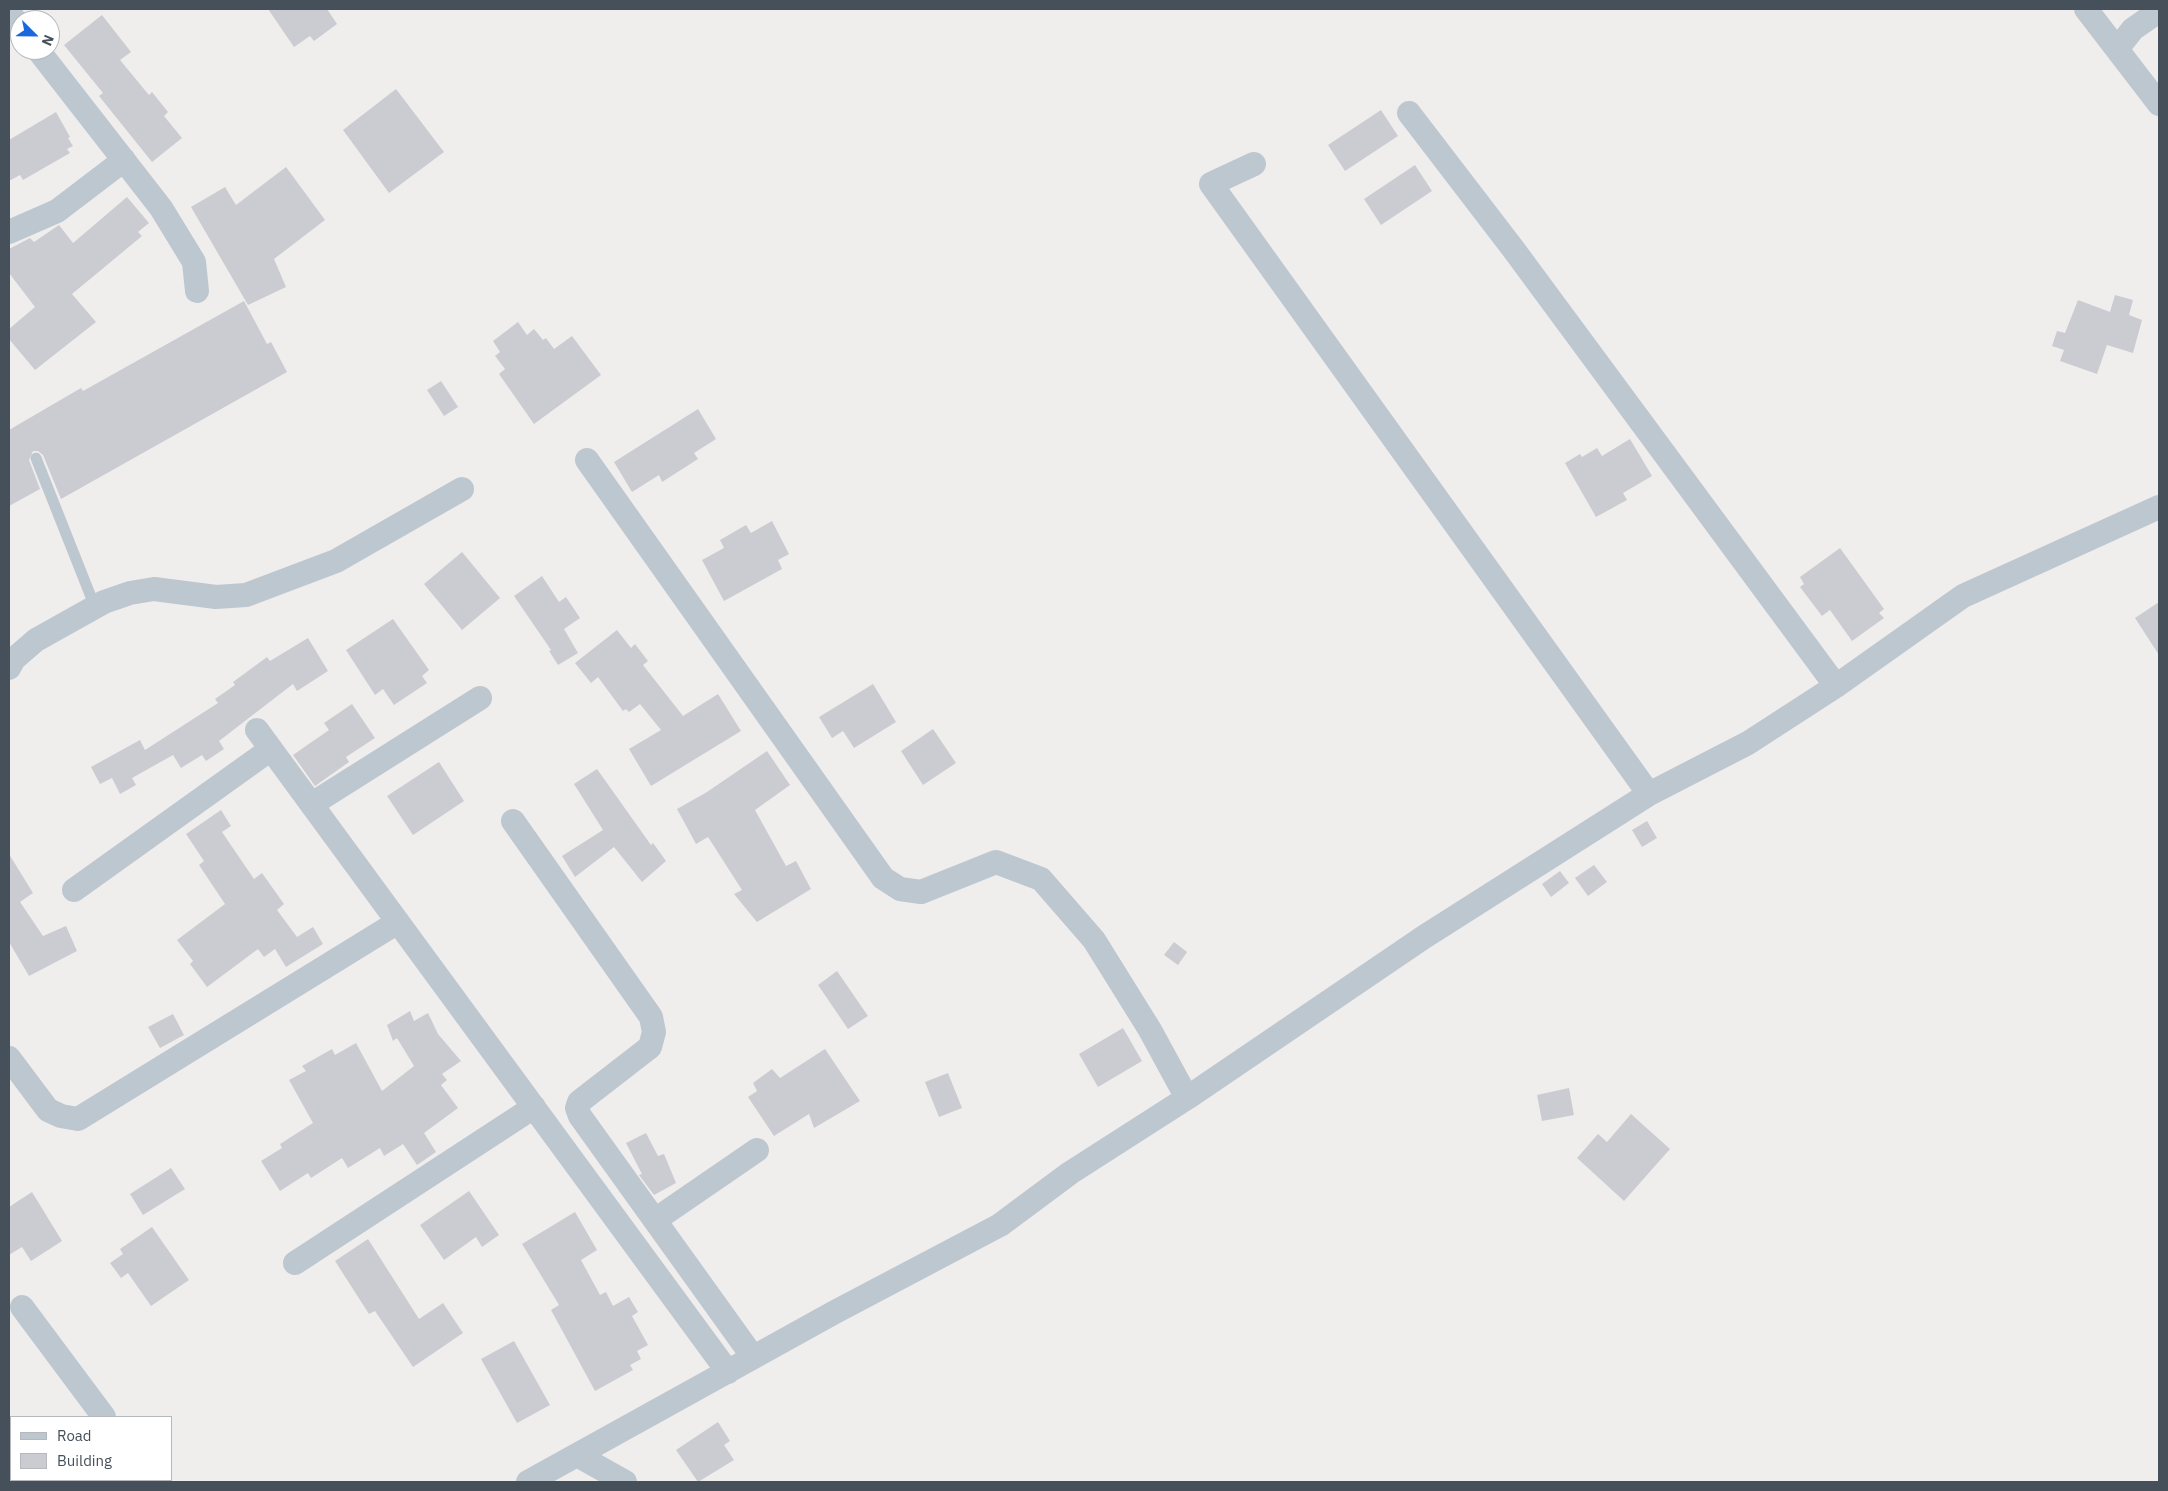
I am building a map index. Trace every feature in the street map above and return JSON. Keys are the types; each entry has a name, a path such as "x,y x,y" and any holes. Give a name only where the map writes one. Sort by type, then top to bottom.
{"street":[{"path":"2086,9 2159,104"},
{"path":"2117,49 2133,29 2159,11"},
{"path":"46,60 161,208 194,262 197,291"},
{"path":"1409,113 1514,250 1836,686"},
{"path":"9,232 57,211 124,160"},
{"path":"1254,164 1211,184 1650,794"},
{"path":"587,460 883,878 900,889 921,892 996,862 1041,879 1094,940 1150,1030 1187,1098"},
{"path":"9,668 14,660 36,640 95,607 130,593 154,589 216,596 246,595 336,560 462,489"},
{"path":"528,1482 753,1357 1000,1225 1070,1173 1187,1098 1424,937 1650,794 1748,743 1836,686 1963,596 2159,507"},
{"path":"312,804 480,698"},
{"path":"257,730 728,1372"},
{"path":"74,890 271,750"},
{"path":"513,821 651,1017 654,1032 650,1047 579,1102 577,1108 580,1116 753,1357"},
{"path":"9,1058 48,1110 61,1116 78,1119 398,922"},
{"path":"295,1263 534,1107"},
{"path":"655,1220 757,1150"},
{"path":"22,1306 103,1416"},
{"path":"577,1455 625,1482"}],"lane":[{"path":"36,458 95,607"}],"building":[{"path":"268,9 327,9 337,24 314,41 310,36 294,47"},
{"path":"102,15 131,52 120,60 149,95 152,92 168,112 164,116 182,138 152,162 99,96 103,93 64,45"},
{"path":"396,89 444,152 389,193 343,130"},
{"path":"1381,110 1398,136 1345,171 1328,145"},
{"path":"56,112 70,137 68,138 73,146 67,149 70,153 23,180 20,175 9,181 9,140"},
{"path":"1415,165 1432,191 1381,225 1364,199"},
{"path":"286,167 325,220 274,259 286,287 248,305 191,207 225,187 236,205"},
{"path":"127,197 149,223 138,232 142,236 72,294 96,322 35,370 9,339 9,329 35,307 9,273 9,249 30,238 34,242 59,225 73,243"},
{"path":"2115,295 2133,300 2129,315 2142,320 2133,353 2107,345 2097,374 2060,361 2064,350 2052,346 2057,331 2065,333 2078,300 2110,312"},
{"path":"244,301 267,344 271,342 287,372 61,499 43,455 38,451 33,451 29,460 40,489 9,506 9,430 81,388 83,391"},
{"path":"518,322 527,335 534,329 543,340 546,338 554,349 572,336 601,375 534,424 499,374 505,369 495,356 500,352 493,341"},
{"path":"441,381 458,407 444,416 427,390"},
{"path":"698,409 716,439 694,453 698,459 662,482 659,475 632,492 614,462"},
{"path":"1630,439 1652,476 1623,493 1627,500 1596,517 1565,463 1580,454 1582,457 1597,448 1602,456"},
{"path":"772,521 789,554 778,560 782,569 724,601 702,560 724,548 720,540 746,525 751,533"},
{"path":"1840,548 1884,609 1879,613 1884,618 1852,641 1830,610 1822,616 1800,587 1804,584 1800,577"},
{"path":"462,552 500,598 462,630 424,584"},
{"path":"542,576 559,602 566,597 580,618 564,629 578,653 558,665 549,651 551,650 514,596"},
{"path":"2159,602 2159,655 2135,618"},
{"path":"393,619 429,670 422,676 427,683 394,705 383,689 375,695 346,650"},
{"path":"617,630 631,648 635,644 648,661 643,665 683,716 718,694 741,731 651,786 629,749 661,730 640,704 629,712 626,709 623,711 598,677 591,683 575,663"},
{"path":"308,638 328,671 297,691 293,684 219,741 224,749 206,761 202,755 181,768 173,755 132,778 136,785 120,794 112,778 100,784 91,767 140,740 145,750 218,703 215,699 235,685 233,682 267,657 270,661"},
{"path":"873,684 896,722 854,748 843,731 832,738 819,717"},
{"path":"352,704 375,738 346,757 349,762 315,786 293,755 329,730 324,723"},
{"path":"933,729 956,763 923,785 901,751"},
{"path":"767,751 790,785 755,810 786,866 796,861 811,889 757,922 734,894 742,890 708,837 696,844 677,809 707,792"},
{"path":"439,762 464,801 413,835 387,796"},
{"path":"597,769 651,845 653,843 666,861 642,882 614,847 575,877 562,856 603,830 574,784"},
{"path":"221,810 231,826 222,832 254,879 262,873 284,904 277,910 297,937 313,927 323,944 286,967 275,949 264,957 258,949 207,987 190,964 193,961 177,940 225,904 199,865 204,861 186,834"},
{"path":"1647,821 1657,838 1642,847 1632,830"},
{"path":"9,854 33,893 20,902 43,936 66,926 77,951 29,976 9,942"},
{"path":"1594,865 1607,882 1588,896 1575,878"},
{"path":"1560,871 1569,883 1551,897 1542,884"},
{"path":"1174,942 1187,952 1178,965 1164,955"},
{"path":"837,971 868,1016 848,1029 818,985"},
{"path":"410,1011 414,1021 428,1013 438,1034 461,1061 442,1074 447,1080 441,1085 458,1108 424,1133 436,1152 417,1165 403,1144 384,1156 380,1148 348,1168 342,1158 311,1178 308,1173 280,1191 261,1161 282,1148 280,1144 313,1123 289,1080 306,1071 302,1066 332,1049 335,1055 356,1043 382,1091 414,1066 397,1038 393,1041 387,1025"},
{"path":"173,1014 184,1035 160,1048 148,1027"},
{"path":"1123,1028 1142,1061 1098,1087 1079,1054"},
{"path":"825,1049 860,1101 814,1128 809,1114 774,1136 748,1097 757,1091 753,1083 772,1069 780,1078"},
{"path":"948,1073 962,1108 939,1117 925,1082"},
{"path":"1569,1088 1574,1115 1542,1121 1537,1095"},
{"path":"1631,1114 1670,1149 1624,1201 1577,1158 1598,1134 1607,1142"},
{"path":"646,1133 658,1156 664,1154 676,1183 654,1195 639,1175 642,1174 626,1143"},
{"path":"171,1168 185,1189 143,1215 130,1194"},
{"path":"469,1191 499,1235 482,1247 476,1237 444,1260 420,1225"},
{"path":"32,1192 62,1241 31,1261 22,1247 9,1255 9,1207"},
{"path":"575,1212 597,1250 581,1260 600,1295 606,1292 613,1306 629,1297 638,1312 632,1316 648,1345 637,1351 641,1359 630,1365 633,1370 595,1391 551,1310 559,1305 522,1244"},
{"path":"152,1227 189,1280 151,1306 128,1273 121,1278 110,1263 123,1254 120,1249"},
{"path":"368,1239 419,1319 443,1303 463,1333 413,1367 375,1311 369,1314 335,1261"},
{"path":"514,1341 550,1405 517,1423 481,1359"},
{"path":"718,1422 730,1441 724,1445 734,1460 698,1482 676,1450"}]}
